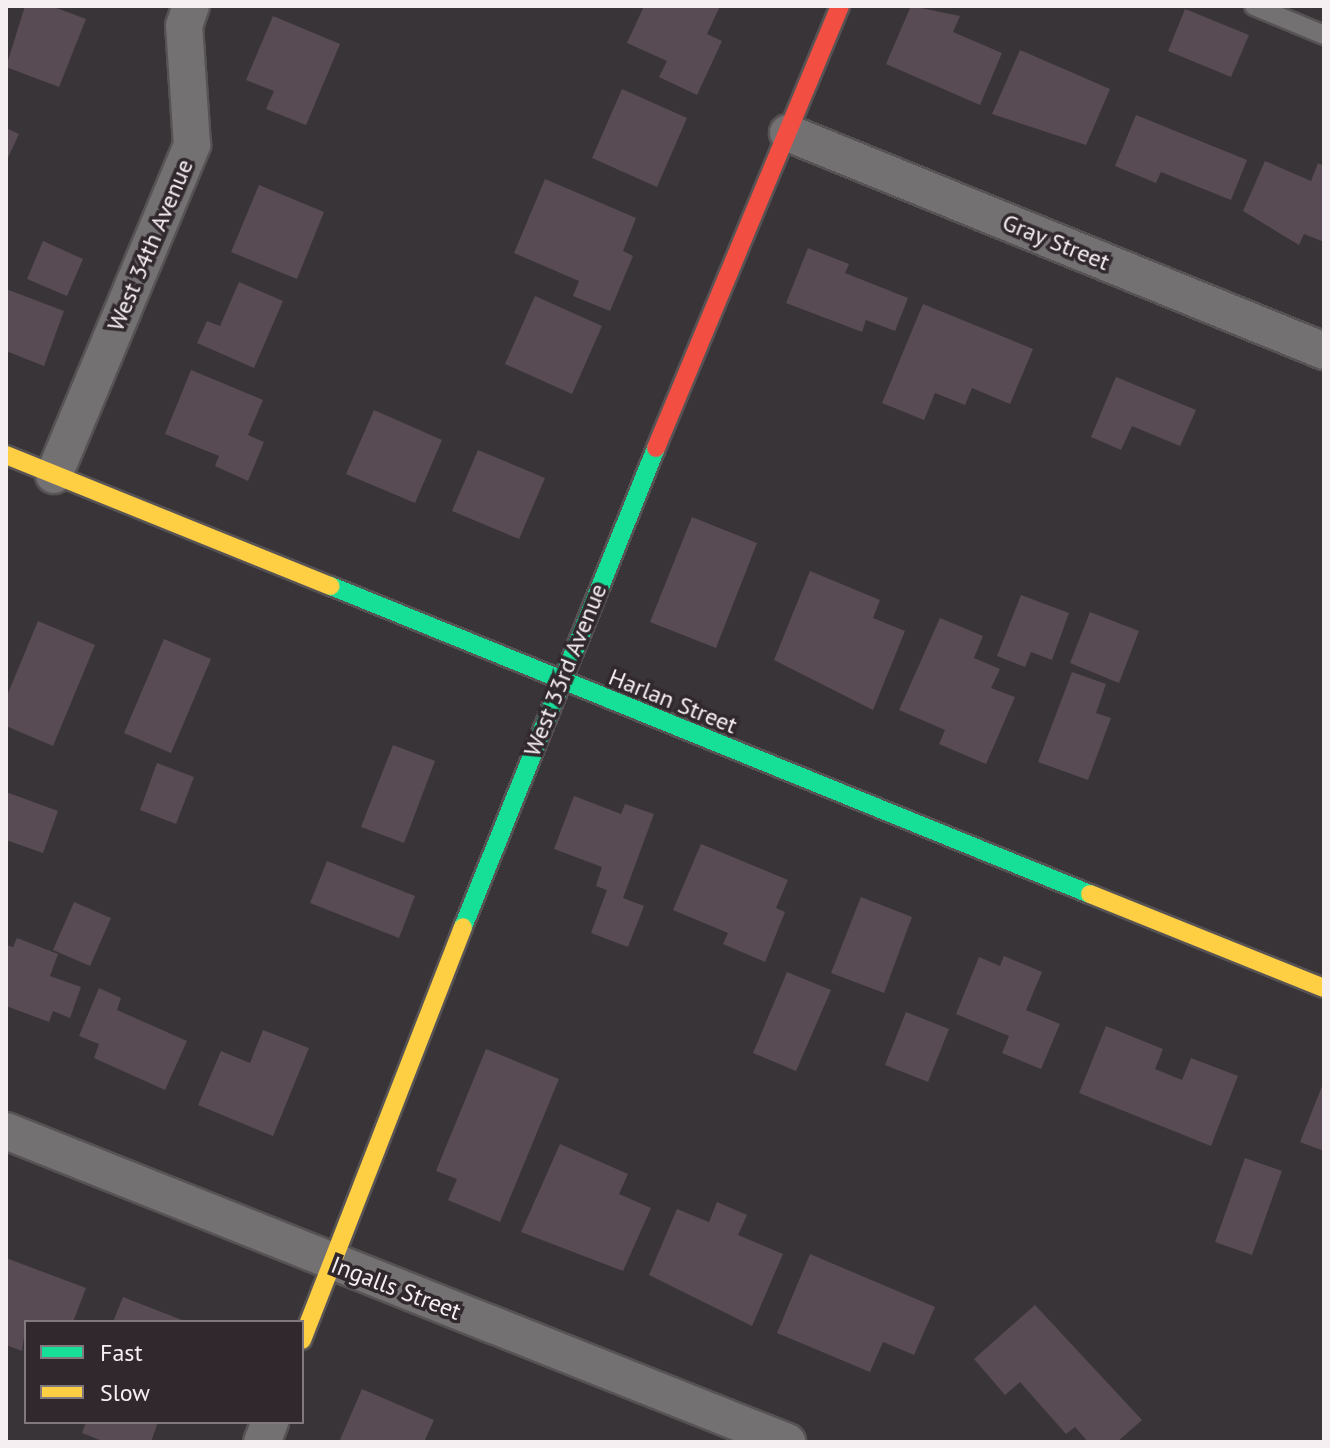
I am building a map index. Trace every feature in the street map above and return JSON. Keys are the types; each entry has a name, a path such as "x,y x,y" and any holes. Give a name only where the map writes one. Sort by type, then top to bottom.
{"street":[{"name":"West 34th Avenue","path":"54,475 192,145 184,26 191,6"},
{"name":"West 33rd Avenue","path":"304,1335 559,681 840,6"},
{"name":"Gray Street","path":"788,133 1324,351"},
{"name":"Harlan Street","path":"6,455 1324,988"},
{"name":"Ingalls Street","path":"6,1131 787,1442"}],"lane":[{"path":"1254,6 1324,35"}],"building":[{"path":"25,6 51,6 86,19 59,87 6,67"},
{"path":"644,6 720,6 707,34 722,41 697,95 659,77 667,61 627,43"},
{"path":"911,6 960,16 953,32 1002,53 980,105 886,64"},
{"path":"1185,9 1249,35 1231,77 1168,51"},
{"path":"273,16 340,44 306,125 266,109 274,91 246,80"},
{"path":"1020,50 1110,89 1086,145 992,114"},
{"path":"622,89 687,118 657,187 592,158"},
{"path":"1136,115 1247,160 1231,200 1161,172 1156,183 1115,166"},
{"path":"6,128 19,134 6,162"},
{"path":"1265,161 1311,181 1318,163 1324,166 1324,242 1304,234 1299,245 1243,211"},
{"path":"545,179 636,218 623,251 633,256 610,311 573,296 579,281 514,253"},
{"path":"259,185 324,212 297,279 231,252"},
{"path":"43,241 83,259 67,296 27,279"},
{"path":"808,248 849,264 845,273 908,298 895,331 866,320 862,332 786,303"},
{"path":"239,282 283,301 254,368 197,343 207,321 220,326"},
{"path":"6,289 64,311 44,366 6,351"},
{"path":"535,296 602,326 572,394 505,364"},
{"path":"923,304 1033,349 1010,404 972,388 965,405 935,393 924,420 882,403"},
{"path":"191,370 263,400 248,435 264,442 248,481 215,466 219,456 165,434"},
{"path":"1116,377 1196,410 1180,446 1132,426 1121,450 1091,437"},
{"path":"374,410 442,440 415,503 346,474"},
{"path":"478,450 545,478 519,539 452,511"},
{"path":"692,517 757,543 716,648 650,622"},
{"path":"810,571 880,600 873,618 905,631 873,710 774,660"},
{"path":"1021,595 1069,613 1052,660 1031,652 1025,667 997,656"},
{"path":"1090,612 1139,631 1119,683 1070,663"},
{"path":"940,618 983,636 974,658 1000,669 991,688 1015,697 986,764 939,744 945,730 899,710"},
{"path":"38,621 95,645 53,746 6,726 6,698"},
{"path":"164,639 211,659 171,753 124,733"},
{"path":"1072,672 1106,684 1096,713 1111,718 1088,780 1038,762"},
{"path":"393,745 435,761 404,843 361,827"},
{"path":"157,763 194,777 176,824 140,810"},
{"path":"6,792 58,811 43,853 6,840"},
{"path":"574,796 621,814 625,804 654,814 623,898 644,906 628,947 591,933 607,890 596,886 602,867 554,849"},
{"path":"701,844 788,880 776,908 785,912 765,962 723,944 728,933 673,910"},
{"path":"327,861 415,896 399,938 310,903"},
{"path":"861,897 912,917 884,993 831,973"},
{"path":"74,902 111,918 90,966 53,950"},
{"path":"17,938 58,954 50,976 81,987 70,1018 53,1011 49,1022 6,1006 6,945 13,947"},
{"path":"1004,956 1042,972 1026,1010 1060,1024 1041,1069 1002,1053 1009,1036 956,1014 979,957 1000,966"},
{"path":"787,972 831,990 796,1071 753,1053"},
{"path":"99,988 121,998 117,1010 187,1041 165,1090 94,1058 99,1044 79,1036"},
{"path":"906,1012 949,1029 928,1082 885,1065"},
{"path":"1106,1026 1163,1049 1155,1069 1182,1080 1191,1058 1238,1076 1211,1146 1079,1093"},
{"path":"263,1030 309,1048 273,1136 198,1105 221,1051 250,1063"},
{"path":"486,1049 559,1079 500,1222 448,1200 457,1179 436,1171"},
{"path":"1324,1081 1324,1151 1300,1142"},
{"path":"560,1144 628,1174 619,1194 651,1208 623,1271 521,1232"},
{"path":"1245,1158 1282,1171 1252,1255 1215,1242"},
{"path":"717,1202 747,1215 738,1235 783,1254 752,1326 649,1275 677,1209 709,1222"},
{"path":"810,1254 935,1307 914,1355 883,1342 870,1372 777,1333"},
{"path":"6,1258 86,1288 74,1320 24,1320 22,1351 6,1345"},
{"path":"123,1297 182,1320 114,1320"},
{"path":"1035,1305 1142,1420 1117,1442 1088,1442 1075,1427 1066,1434 1020,1382 1005,1395 974,1359"},
{"path":"362,1389 434,1420 424,1442 339,1442"},
{"path":"85,1424 157,1424 151,1442 105,1442 82,1433"}],"traffic: fast":[{"path":"463,927 656,448"},
{"path":"331,586 1090,894"}],"traffic: slow":[{"path":"6,455 331,586"},
{"path":"1090,894 1324,988"},
{"path":"304,1335 463,927"}],"traffic: jam":[{"path":"656,448 840,6"}]}
